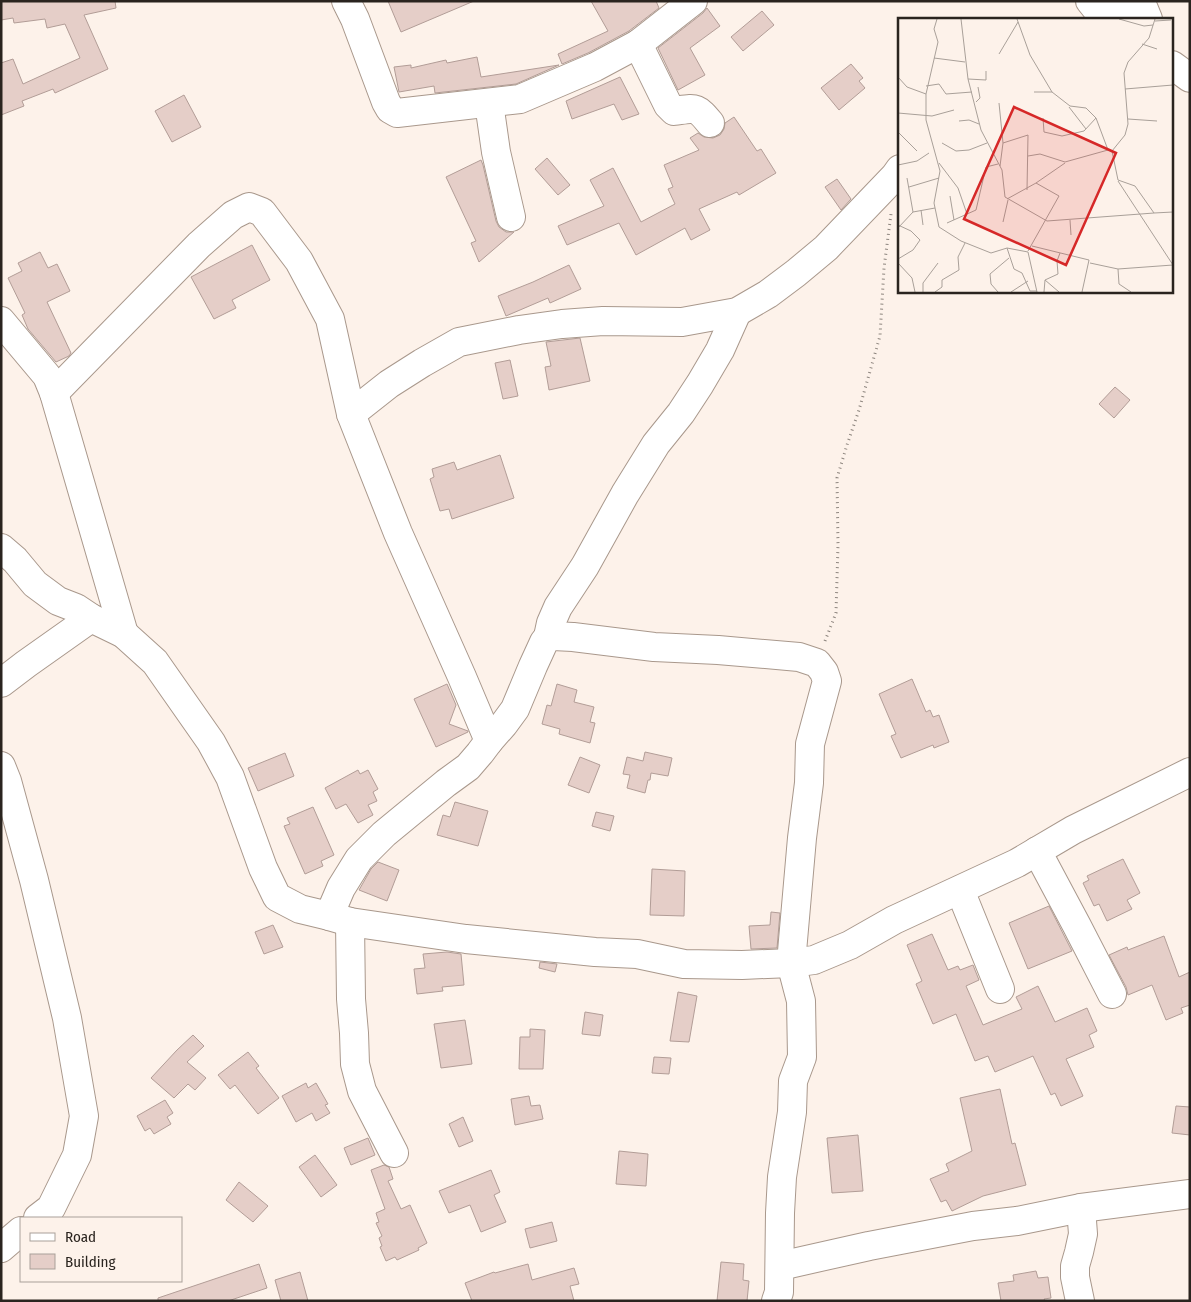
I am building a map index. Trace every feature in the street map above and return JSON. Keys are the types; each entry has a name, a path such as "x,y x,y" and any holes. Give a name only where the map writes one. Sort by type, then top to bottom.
{"street":[{"path":"346,1 355,19 386,102 390,109 397,113 520,99 595,67 638,44 693,1"},
{"path":"1093,10 1141,1 1148,18"},
{"path":"638,44 668,105 674,111 691,109 700,111 710,124"},
{"path":"1174,66 1190,78"},
{"path":"489,103 498,161 511,217"},
{"path":"351,414 389,384 459,342 562,324 603,321 682,322 737,312 768,294 796,274 826,248 898,172"},
{"path":"54,393 199,245 233,214 249,208 262,212 299,261 330,319 351,414 398,533 489,740"},
{"path":"394,1153 362,1090 355,1064 351,999 340,919 341,888 359,859 384,834 468,767 516,708 533,666 548,637 551,623 558,607 585,566 624,494 656,444 681,413 700,384 720,350 737,312"},
{"path":"1,321 47,376 54,393 124,634"},
{"path":"1,548 15,560 35,584 58,601 76,608 91,618 124,634 155,662 211,742 230,777 263,868 277,897 300,909 340,919 466,939 595,952 637,954 684,964 742,965 814,960 850,945 894,920 1017,863 1073,830 1190,772"},
{"path":"1,683 91,618"},
{"path":"548,637 573,637 654,647 710,649 800,657 817,663 824,672 826,681 810,744 809,783 791,963 801,1001 802,1057 793,1081 792,1112 782,1177 779,1292 776,1301"},
{"path":"1,766 7,781 34,880 67,1018 84,1116 77,1155 51,1208 39,1217"},
{"path":"1037,851 1112,994"},
{"path":"960,890 1000,989"},
{"path":"780,1266 973,1226 1017,1221 1081,1208 1190,1194"},
{"path":"1080,1301 1075,1277 1075,1266 1082,1234 1081,1208"}],"path":[{"path":"817,663 836,613 837,478 860,410 880,336 884,268 892,212"}],"building":[{"path":"1,1 115,1 116,8 84,15 108,69 55,93 53,89 22,101 24,106 1,115 1,63 13,59 23,84 80,58 65,24 47,28 45,19 14,23 13,18 1,20"},
{"path":"388,1 474,1 401,32"},
{"path":"591,1 656,1 659,8 629,31 588,53 562,64 558,54 608,31"},
{"path":"707,8 720,26 690,48 705,75 678,90 658,48"},
{"path":"762,11 774,25 743,51 731,37"},
{"path":"477,57 481,77 559,65 516,84 435,93 434,86 399,92 394,67 411,65 411,68 446,60 447,63"},
{"path":"851,64 863,78 859,81 865,88 839,110 821,88"},
{"path":"620,77 639,114 622,120 614,104 572,119 566,101"},
{"path":"184,95 201,127 172,142 155,111"},
{"path":"734,117 757,151 761,149 776,173 739,195 737,192 699,209 710,230 691,240 685,228 636,255 619,223 567,245 558,226 604,206 590,180 613,168 641,222 675,204 668,189 673,187 664,165 699,150 690,138 698,133 704,137 713,138 720,135 725,123"},
{"path":"547,158 570,185 558,195 535,169"},
{"path":"481,160 496,221 499,227 506,232 514,232 479,262 471,243 476,241 446,177"},
{"path":"837,179 851,199 841,210 825,187"},
{"path":"252,245 270,280 232,300 236,308 214,319 191,277"},
{"path":"40,252 48,268 57,264 70,291 47,302 71,353 69,356 56,362 28,329 22,315 25,313 8,278 22,271 18,263"},
{"path":"569,265 581,289 550,303 548,298 506,316 498,296"},
{"path":"580,338 590,381 549,390 545,367 551,366 546,342"},
{"path":"510,360 518,396 503,399 495,363"},
{"path":"1115,387 1130,400 1114,418 1099,404"},
{"path":"500,455 514,498 452,519 449,509 440,511 430,479 434,477 432,469 454,462 457,470"},
{"path":"912,679 926,712 930,710 933,717 939,715 949,742 934,748 933,745 901,758 891,736 896,734 879,694"},
{"path":"447,684 456,705 449,724 468,732 436,747 414,699"},
{"path":"557,684 577,690 574,702 594,707 590,722 595,723 590,743 559,734 560,729 542,724 547,705 551,706"},
{"path":"645,752 672,758 668,776 651,773 645,793 627,788 630,775 623,774 627,757 643,761"},
{"path":"285,753 294,776 258,791 248,768"},
{"path":"580,757 600,765 589,793 568,785"},
{"path":"358,770 360,774 368,770 378,789 373,792 377,801 368,805 373,815 358,823 346,804 336,809 325,788"},
{"path":"455,802 488,811 478,846 437,835 443,815 450,817"},
{"path":"313,807 334,855 321,861 323,866 305,874 284,826 290,824 287,818"},
{"path":"596,812 614,816 610,831 592,826"},
{"path":"1123,859 1140,893 1127,900 1132,909 1107,921 1099,904 1094,906 1083,883 1089,880 1087,876"},
{"path":"378,862 399,870 387,901 359,890 371,869"},
{"path":"652,869 685,871 684,916 650,915"},
{"path":"1049,906 1072,951 1028,969 1009,923"},
{"path":"771,912 780,913 777,948 751,949 749,926 770,925"},
{"path":"273,925 283,947 264,954 255,932"},
{"path":"932,934 948,970 958,966 960,970 973,965 979,980 966,986 983,1025 1022,1009 1016,997 1038,986 1055,1022 1087,1008 1097,1031 1089,1035 1094,1047 1066,1059 1083,1096 1061,1106 1055,1093 1051,1095 1033,1056 995,1072 988,1056 975,1061 956,1014 933,1024 916,984 922,981 907,945"},
{"path":"1164,936 1179,977 1190,972 1190,1005 1181,1008 1183,1013 1166,1020 1152,985 1128,995 1126,987 1109,955 1127,947 1128,950"},
{"path":"447,952 461,954 464,985 442,987 443,991 417,994 414,969 425,968 423,954"},
{"path":"540,962 557,964 555,972 539,968"},
{"path":"678,992 697,996 689,1042 670,1041"},
{"path":"585,1012 603,1015 600,1036 582,1034"},
{"path":"465,1020 472,1064 441,1068 434,1024"},
{"path":"530,1029 545,1030 543,1069 519,1069 520,1037 530,1037"},
{"path":"193,1035 204,1046 187,1062 206,1078 195,1090 188,1084 174,1098 151,1078"},
{"path":"248,1052 259,1066 256,1068 279,1098 258,1114 235,1085 230,1089 218,1075"},
{"path":"654,1057 671,1058 669,1074 652,1073"},
{"path":"306,1083 308,1088 316,1083 328,1104 325,1105 330,1113 316,1121 312,1113 296,1122 282,1096"},
{"path":"1000,1089 1012,1144 1015,1143 1026,1185 983,1196 952,1211 946,1200 941,1202 930,1179 949,1171 946,1164 972,1151 960,1098"},
{"path":"529,1096 531,1106 540,1105 543,1119 515,1125 511,1099"},
{"path":"165,1100 173,1113 167,1117 171,1124 154,1134 150,1128 145,1131 137,1116"},
{"path":"1176,1106 1190,1107 1190,1135 1172,1133"},
{"path":"463,1117 473,1141 459,1147 449,1124"},
{"path":"858,1135 863,1191 832,1193 827,1138"},
{"path":"368,1138 375,1155 351,1165 344,1148"},
{"path":"619,1151 648,1154 646,1186 616,1184"},
{"path":"315,1155 337,1185 321,1197 299,1167"},
{"path":"384,1165 389,1167 393,1179 388,1181 401,1209 410,1205 427,1243 418,1248 419,1250 397,1260 395,1257 386,1261 380,1247 382,1246 379,1238 382,1236 376,1223 379,1222 376,1213 385,1209 371,1170"},
{"path":"491,1170 500,1192 494,1195 506,1222 481,1232 470,1205 449,1213 439,1191"},
{"path":"239,1182 268,1206 253,1222 226,1200"},
{"path":"552,1222 557,1241 530,1248 525,1229"},
{"path":"721,1262 744,1264 743,1280 749,1281 747,1301 717,1301"},
{"path":"259,1264 267,1288 228,1301 158,1301 158,1298"},
{"path":"528,1264 532,1280 574,1268 579,1284 570,1286 574,1301 472,1301 465,1283 494,1272"},
{"path":"1036,1271 1038,1278 1048,1277 1051,1298 1044,1299 1045,1301 1001,1301 998,1283 1014,1281 1013,1275"},
{"path":"300,1272 308,1301 281,1301 275,1280"}]}
